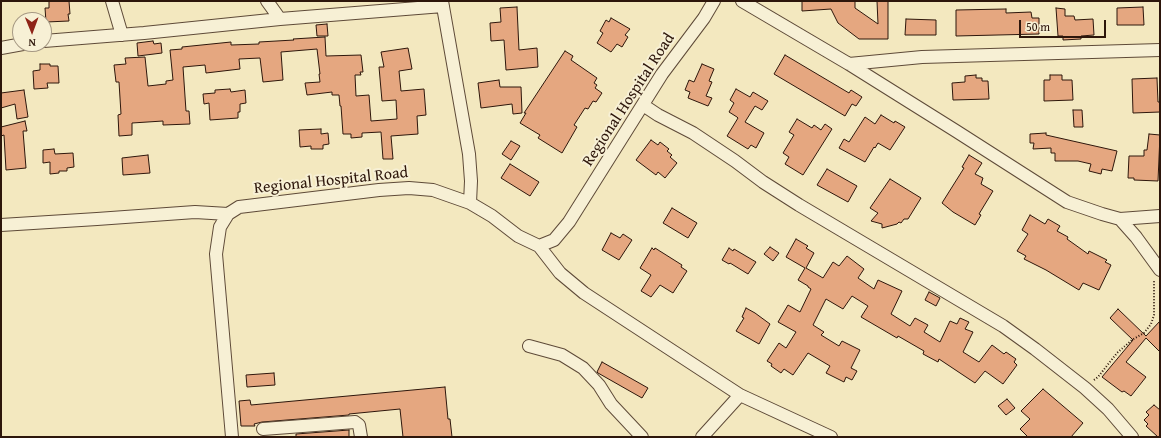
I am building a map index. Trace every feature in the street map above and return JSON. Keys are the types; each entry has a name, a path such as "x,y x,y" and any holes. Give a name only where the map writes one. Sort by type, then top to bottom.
{"street":[{"path":"112,1 122,35"},
{"path":"267,1 280,19"},
{"name":"Regional Hospital Road","path":"228,214 239,207 379,190 409,188 433,190 470,203 492,216 518,236 539,246 554,240 569,222 662,74 704,18 714,1"},
{"path":"742,1 849,64 1067,202 1120,219 1160,216"},
{"path":"52,40 214,27 280,19 443,4 469,154 471,181 470,203"},
{"path":"1,48 12,46"},
{"path":"849,64 922,57 1160,50"},
{"path":"643,105 658,115 693,133 763,182 799,205 1003,326 1035,348 1085,388 1108,409 1132,437"},
{"path":"1,225 195,212 228,214 220,227 216,254 232,437"},
{"path":"1120,219 1136,237 1157,274"},
{"path":"539,246 560,273 584,292 740,395 831,437"},
{"path":"530,346 562,355 582,368 599,385 611,404 642,437"},
{"path":"702,437 740,395"},
{"path":"263,429 355,422 359,425 361,437"}],"path":[{"path":"1085,388 1098,377 1117,353 1132,340 1144,333 1151,324 1154,315 1157,274"}],"building":[{"path":"49,1 69,1 69,21 52,22 52,12 45,12 45,8 49,8"},
{"path":"802,1 855,1 855,8 878,24 877,1 888,1 888,39 859,39 838,23 831,9 802,11"},
{"path":"517,7 519,50 537,48 538,67 506,70 504,40 491,41 490,23 501,22 500,8"},
{"path":"1143,7 1144,25 1117,25 1117,8"},
{"path":"1056,8 1065,9 1065,16 1074,16 1075,20 1093,19 1094,35 1081,36 1081,39 1063,40 1063,36 1058,36"},
{"path":"1006,9 1006,13 1031,12 1032,18 1039,18 1039,34 956,36 956,10"},
{"path":"611,18 630,29 625,35 628,37 622,47 617,44 611,52 597,43 603,33 600,31 606,20 609,22"},
{"path":"906,19 936,20 936,35 905,35"},
{"path":"327,24 328,36 317,36 316,25"},
{"path":"325,37 326,56 361,55 363,72 360,72 361,75 355,75 356,96 369,95 371,121 397,119 396,100 382,101 379,67 384,67 381,52 408,48 412,69 399,71 401,91 424,89 426,115 417,116 418,134 391,136 393,159 383,159 381,132 362,133 362,137 351,138 351,134 343,134 339,95 332,95 332,92 307,95 305,83 320,82 317,49 281,52 283,80 263,82 260,58 239,59 240,69 206,73 205,65 183,67 186,111 189,111 190,124 163,125 163,121 132,123 132,135 119,136 118,115 121,114 119,82 116,82 114,65 126,64 125,58 145,57 148,86 166,84 166,81 173,80 170,50 182,49 182,47 231,42 231,45 259,44 259,42"},
{"path":"153,41 154,44 161,43 162,53 138,56 137,43"},
{"path":"565,51 573,56 571,60 597,78 594,83 597,85 595,88 602,93 596,102 593,101 588,109 585,108 574,125 577,127 562,153 538,138 540,135 520,123 526,113 524,113"},
{"path":"785,55 849,93 851,90 862,97 856,106 852,104 845,116 774,74"},
{"path":"40,64 58,66 59,83 47,83 48,88 34,89 33,71 40,70"},
{"path":"702,64 714,69 709,81 712,82 706,96 712,98 708,106 688,98 690,92 685,90 689,80 694,82"},
{"path":"976,75 976,78 982,78 982,81 988,81 989,99 953,100 952,83 965,82 965,76"},
{"path":"1050,75 1062,75 1062,80 1072,80 1073,100 1044,101 1044,80 1050,80"},
{"path":"1157,78 1160,112 1133,113 1132,79"},
{"path":"499,80 500,87 521,87 522,113 513,114 512,104 481,108 478,83"},
{"path":"230,89 231,92 245,90 246,103 240,104 238,118 210,120 209,103 204,104 203,94 215,93 215,90"},
{"path":"736,89 750,97 753,92 768,101 762,110 755,106 745,122 764,133 756,148 751,145 748,149 727,136 738,118 729,112 734,103 730,100"},
{"path":"24,90 28,117 17,119 15,104 1,108 1,93"},
{"path":"1073,110 1082,110 1083,127 1074,127"},
{"path":"881,115 894,123 895,121 905,127 890,150 878,143 865,162 839,148 844,139 849,142 865,117 875,124"},
{"path":"797,119 812,128 814,125 821,130 825,124 832,129 803,175 785,164 789,157 783,153 794,135 789,132"},
{"path":"25,121 27,131 23,131 26,168 6,170 4,135 1,136 1,127"},
{"path":"321,129 321,134 328,133 329,144 323,145 323,149 311,149 311,146 300,147 299,130"},
{"path":"1046,133 1046,135 1117,151 1112,171 1102,169 1101,174 1089,171 1091,164 1078,161 1055,161 1055,153 1051,153 1051,148 1033,149 1034,143 1030,143 1030,134"},
{"path":"1149,134 1160,135 1158,181 1134,180 1134,178 1128,178 1129,156 1144,156 1144,150 1147,150"},
{"path":"651,140 658,145 660,142 669,149 667,151 672,155 670,157 677,163 665,178 658,172 656,175 636,160"},
{"path":"511,141 520,146 511,160 502,154"},
{"path":"54,149 55,154 73,153 74,167 67,168 67,171 59,171 59,173 50,174 50,162 43,163 43,150"},
{"path":"148,155 150,173 123,175 122,158"},
{"path":"969,155 982,163 975,174 983,178 981,184 993,191 979,214 981,215 975,225 953,212 942,203 964,168 962,167"},
{"path":"510,164 539,182 530,196 501,178"},
{"path":"827,169 857,186 848,202 817,185"},
{"path":"890,179 921,198 908,219 904,219 901,223 899,222 897,224 882,228 882,224 871,221 878,213 870,208"},
{"path":"672,208 697,223 688,238 663,223"},
{"path":"1030,215 1045,224 1048,219 1060,226 1057,231 1068,237 1067,239 1088,254 1089,251 1107,260 1105,262 1111,265 1099,290 1083,283 1079,290 1046,270 1024,259 1026,256 1017,251 1028,234 1022,230"},
{"path":"611,233 620,238 623,234 632,240 619,260 602,250"},
{"path":"796,239 808,246 806,248 814,253 806,268 823,278 833,262 839,266 847,256 864,269 858,278 874,289 878,280 902,291 891,314 910,326 915,318 928,325 924,332 940,342 950,321 957,324 960,318 969,322 965,329 973,332 963,352 979,362 992,345 1004,354 1006,352 1016,359 1014,362 1017,365 1003,384 985,371 975,383 939,359 938,362 923,354 924,351 898,336 897,338 861,317 868,306 852,296 843,309 826,299 813,325 824,332 821,335 839,346 842,341 860,350 851,368 857,371 852,380 846,377 844,382 826,373 830,366 808,353 793,375 784,369 781,373 767,361 779,343 786,348 796,332 778,322 788,305 800,312 811,289 798,280 805,268 786,257"},
{"path":"770,247 779,253 773,261 764,254"},
{"path":"652,248 654,250 655,248 682,265 681,267 687,271 673,293 660,285 651,297 641,291 651,275 640,268"},
{"path":"729,248 733,251 734,249 756,262 748,274 722,260"},
{"path":"929,292 940,298 936,306 925,300"},
{"path":"746,308 770,324 759,344 736,331 744,318 742,317"},
{"path":"1118,309 1146,336 1160,321 1160,352 1146,338 1126,362 1146,377 1131,396 1124,391 1122,392 1102,377 1133,340 1110,318"},
{"path":"602,362 648,388 642,398 598,373 597,372"},
{"path":"274,373 275,385 247,387 246,375"},
{"path":"445,387 448,419 450,419 452,437 403,437 400,409 262,422 254,424 255,426 241,426 239,401 250,400 251,405"},
{"path":"1043,389 1083,423 1071,437 1028,437 1020,429 1030,419 1021,411"},
{"path":"1007,399 1015,408 1006,415 998,406"},
{"path":"1154,405 1160,410 1160,437 1158,437 1146,426 1148,424 1144,420 1149,415 1146,412"},
{"path":"349,430 349,437 296,437 296,434"}]}
